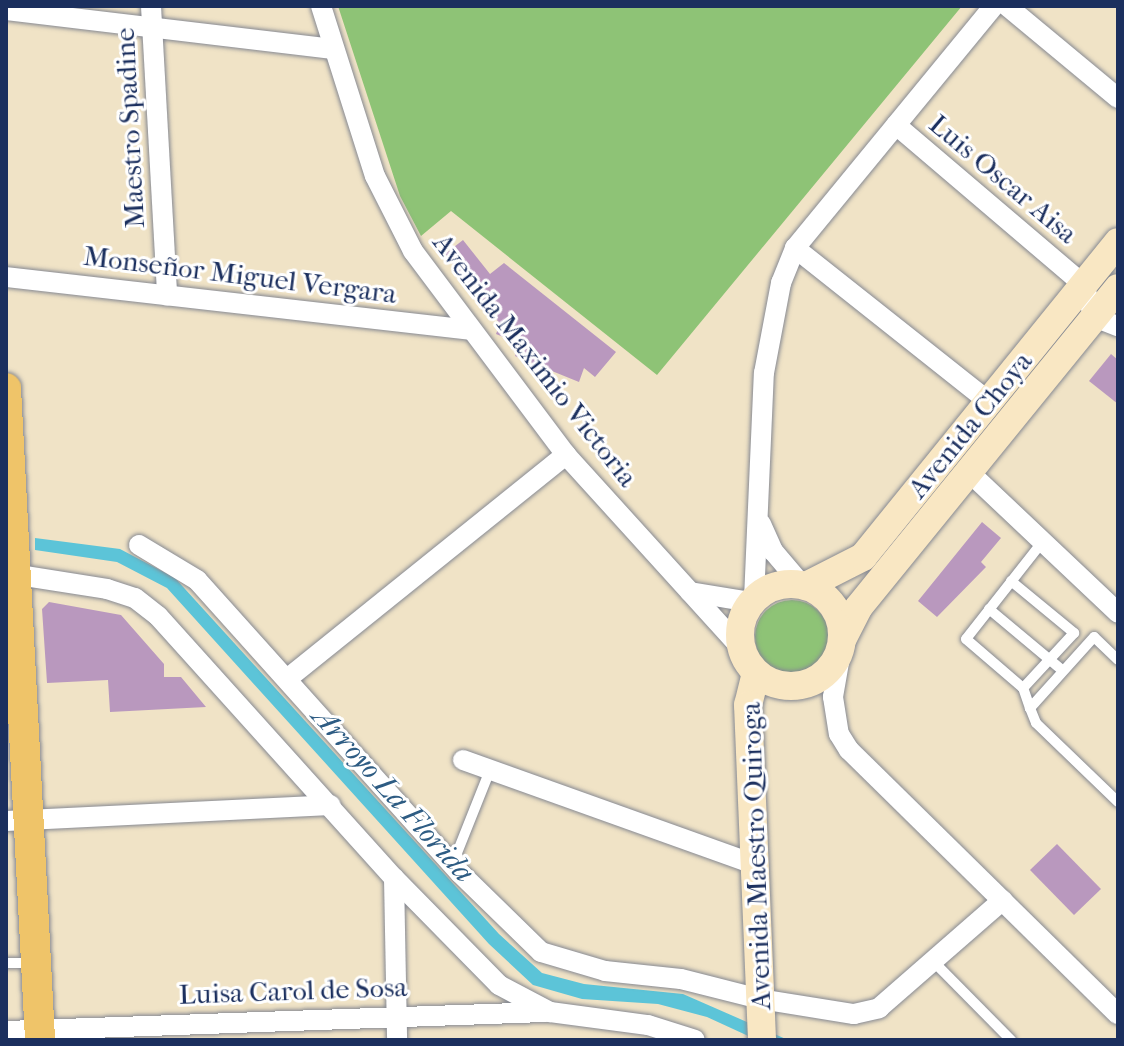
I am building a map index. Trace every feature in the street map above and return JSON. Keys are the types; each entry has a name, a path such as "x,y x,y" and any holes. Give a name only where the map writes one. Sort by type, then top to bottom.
{"main road":[{"name":"Avenida Choya","path":"804,585 863,557 1118,242"},
{"name":"Avenida Choya","path":"842,644 858,608 969,472 1106,322 1118,288"},
{"path":"6,388 8,479 13,510 21,963 39,1035"},
{"path":"804,585 834,605 842,644 834,664 812,682 783,685 756,673 741,648 741,624 753,600 776,586 804,585"},
{"name":"Avenida Maestro Quiroga","path":"756,673 748,705 761,1018"}],"street":[{"name":"Avenida Maximio Victoria","path":"321,6 392,216 469,330 566,455 741,648"},
{"path":"690,592 753,600 760,521 764,373 781,283 795,248 994,6"},
{"path":"1007,6 1118,98"},
{"path":"6,10 151,16 334,49"},
{"name":"Maestro Spadine","path":"151,16 167,296"},
{"name":"Luis Oscar Aisa","path":"896,125 1084,285 1106,322"},
{"path":"795,248 989,402"},
{"name":"Monseñor Miguel Vergara","path":"6,277 469,330"},
{"path":"287,679 566,455"},
{"path":"969,472 1118,613"},
{"path":"760,521 773,551 804,585"},
{"path":"139,545 197,580 460,873 541,952 605,971 681,979 761,1018 854,1014 879,1008 1003,900"},
{"path":"12,569 135,598 158,616 394,878 499,985 550,1012 648,1025 695,1040"},
{"path":"842,644 833,697 839,734 849,750 1118,1014"},
{"path":"463,760 753,864"},
{"path":"17,821 331,805"},
{"path":"394,878 397,1040"},
{"name":"Luisa Carol de Sosa","path":"6,1031 39,1035 396,1014 550,1012"}],"lane":[{"path":"1043,541 966,639 1023,688 1036,723 1118,802"},
{"path":"1011,581 1074,633 1023,688"},
{"path":"989,609 1062,670"},
{"path":"1030,708 1094,637 1118,660"},
{"path":"460,873 457,853 490,770"},
{"path":"933,961 1011,1040"}],"green space":[{"path":"338,6 962,6 657,375 451,211 421,236 400,196"},
{"path":"792,600 806,603 818,611 826,623 829,637 826,651 818,663 806,671 792,674 778,671 766,663 758,651 755,637 758,623 766,611 778,603"}],"water":[{"path":"35,538 120,549 175,578 499,934 542,973 584,984 683,994 788,1040 757,1040 707,1017 658,1004 582,999 533,985 489,944 167,588 117,562 35,550"}],"building":[{"path":"463,240 490,274 504,263 616,352 595,377 584,368 579,382 515,356 520,344 496,334 500,324 445,254"},
{"path":"1111,354 1118,360 1118,404 1089,381"},
{"path":"982,522 1001,538 981,562 986,567 937,617 918,601"},
{"path":"49,602 121,615 164,664 164,677 181,677 206,707 110,712 108,680 47,683 42,609"},
{"path":"1057,844 1101,889 1074,915 1030,870"}],"water label":[{"name":"Arroyo La Florida","path":"393,795"}]}
